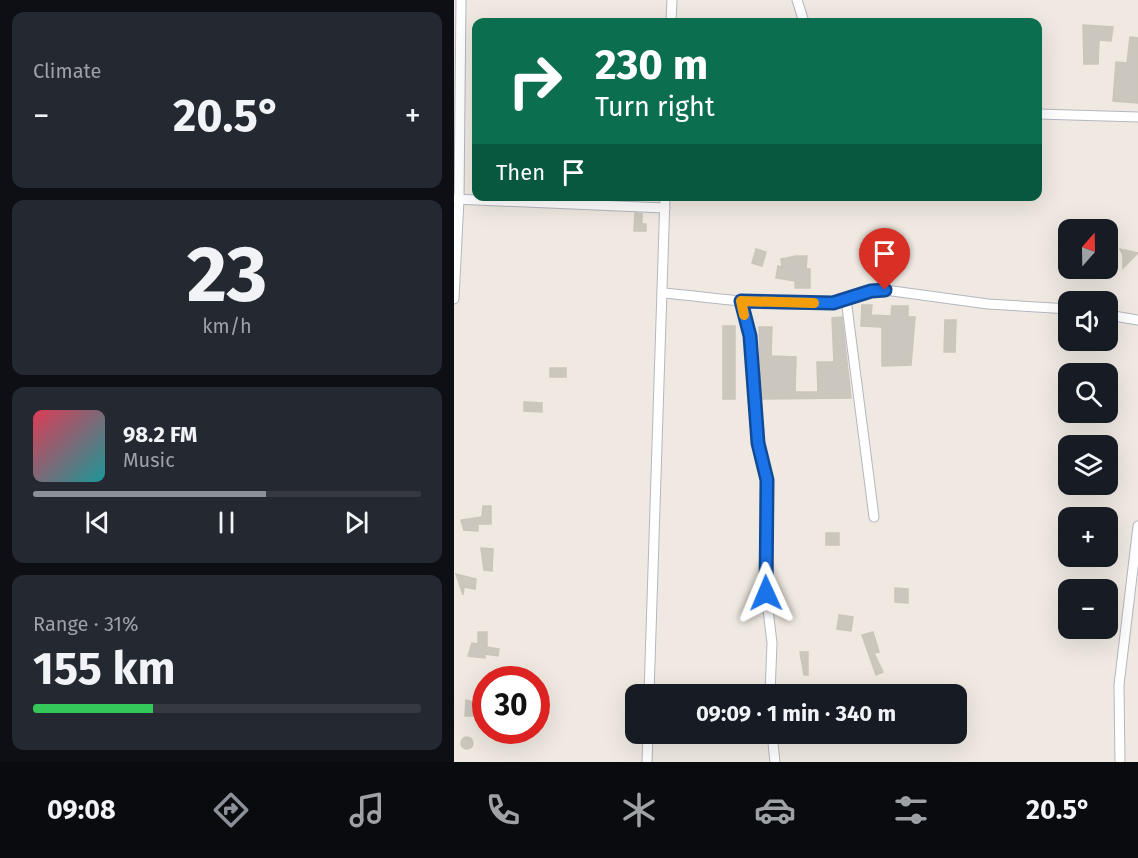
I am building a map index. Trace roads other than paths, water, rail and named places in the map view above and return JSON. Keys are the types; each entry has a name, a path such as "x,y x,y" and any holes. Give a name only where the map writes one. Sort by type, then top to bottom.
{"street":[{"path":"454,299 461,0"},
{"path":"671,18 672,0"},
{"path":"798,0 803,18"},
{"path":"1042,114 1138,117"},
{"path":"456,199 472,200"},
{"path":"502,201 665,208"},
{"path":"649,684 664,293 665,201"},
{"path":"664,293 741,301 812,303 846,299 871,291 885,290 988,304 1058,308"},
{"path":"846,299 874,517"},
{"path":"741,301 750,336 758,443 767,480 766,593 772,643 770,684"},
{"path":"1118,317 1138,321"},
{"path":"1120,762 1119,685 1138,526"},
{"path":"647,762 648,744"},
{"path":"773,744 775,762"}]}
